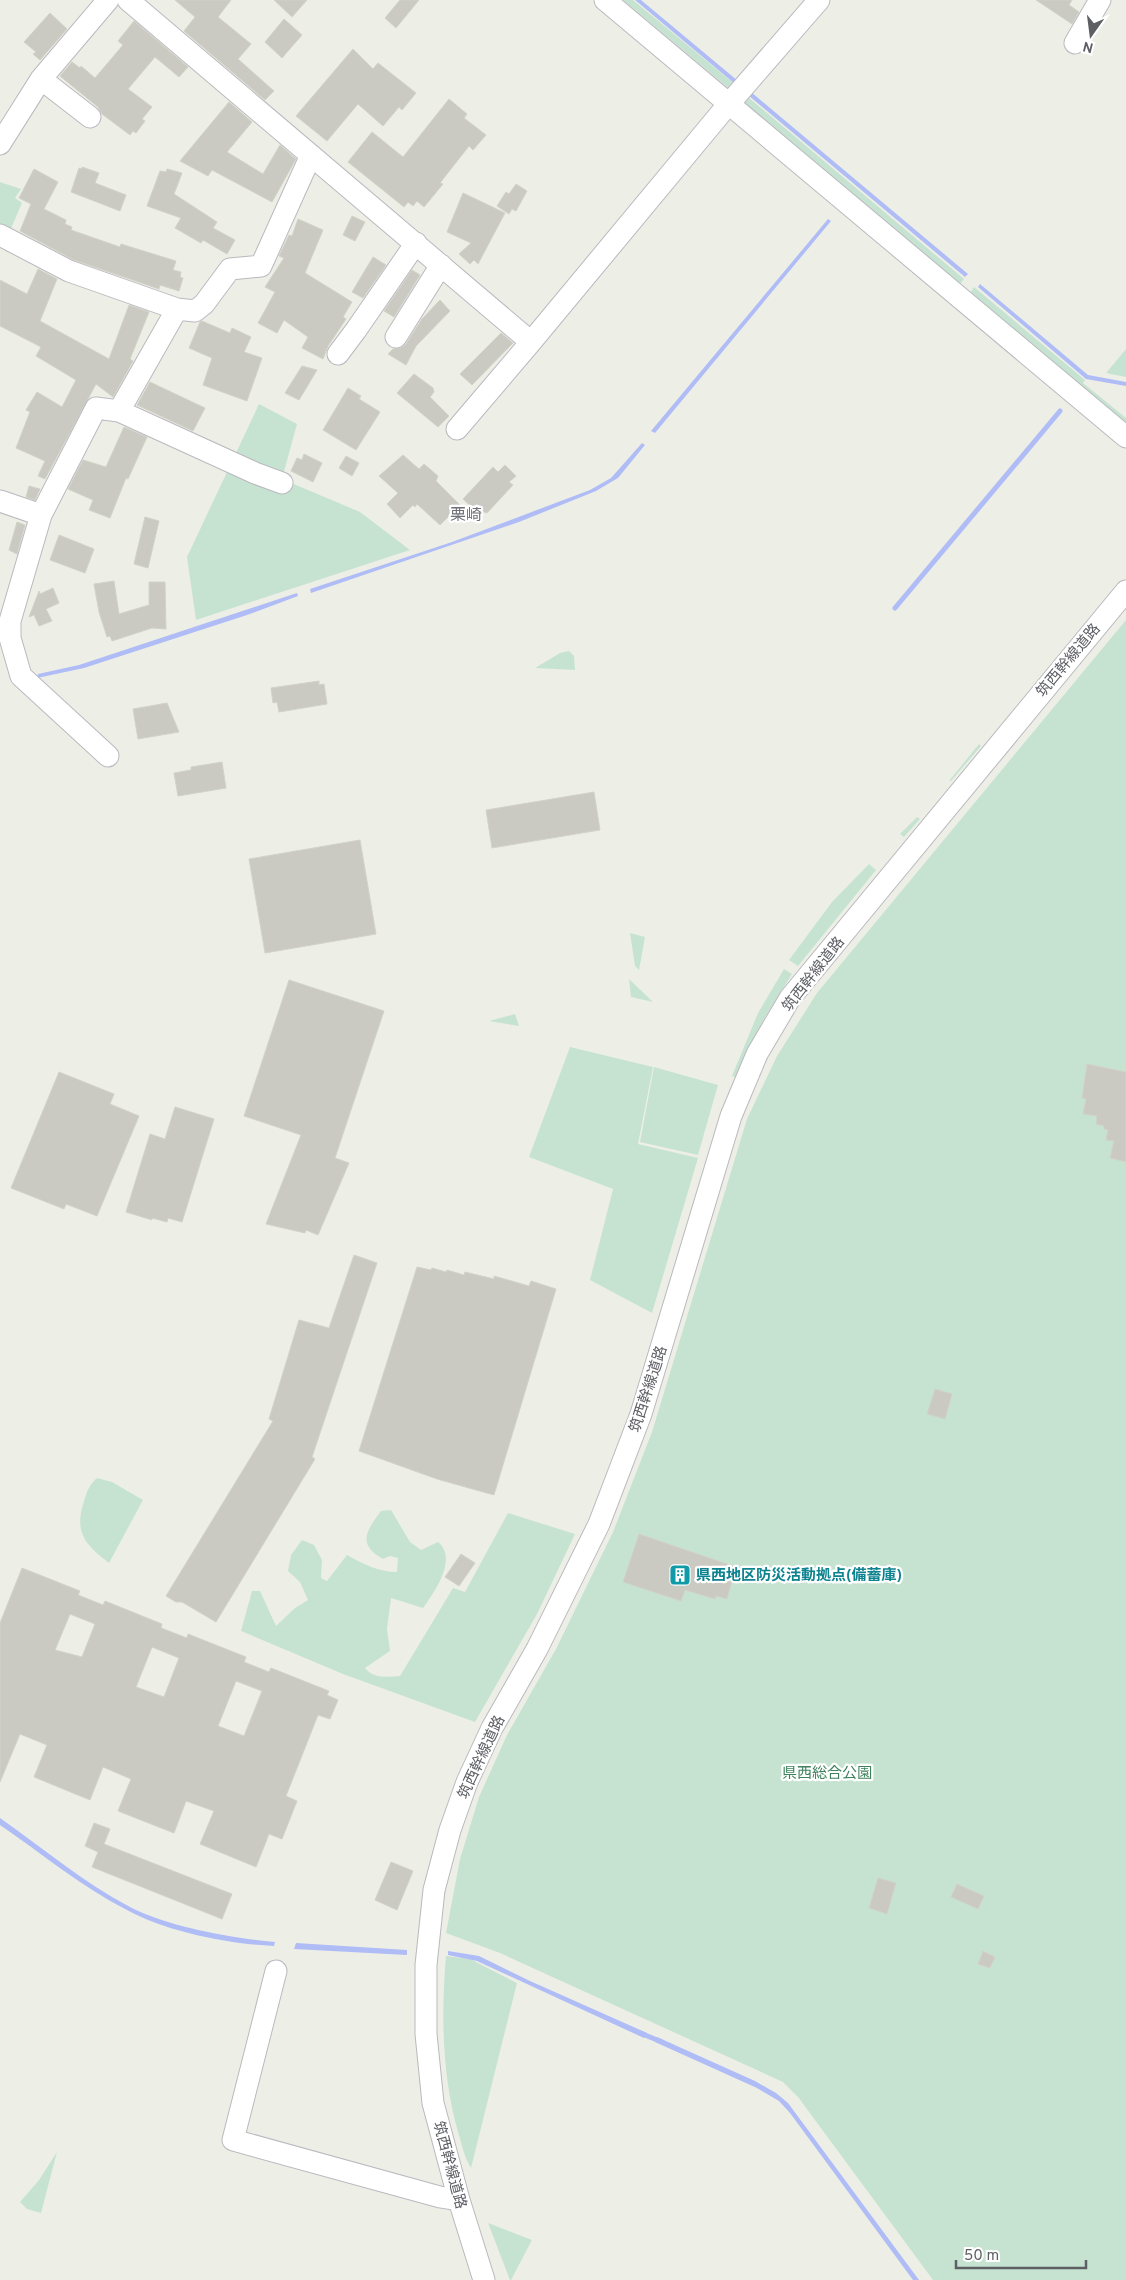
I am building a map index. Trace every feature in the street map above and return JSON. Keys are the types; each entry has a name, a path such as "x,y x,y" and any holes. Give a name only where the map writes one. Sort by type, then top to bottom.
{"street":[{"path":"0,144 42,79 108,0"},
{"path":"128,0 532,342"},
{"path":"605,0 1126,438"},
{"path":"456,429 532,342 729,104 819,0"},
{"path":"1075,43 1100,0"},
{"path":"42,79 90,117"},
{"path":"0,235 69,271 177,309 195,310 204,304 230,269 261,266 311,155"},
{"path":"338,354 416,244"},
{"path":"396,337 441,265"},
{"path":"119,411 177,309"},
{"path":"108,756 21,676 10,638 10,621 41,515 96,408 119,411 282,483"},
{"path":"0,501 41,515"},
{"name":"筑西幹線道路","path":"484,2280 458,2200 433,2103 426,2034 426,1965 434,1890 450,1830 467,1782 492,1728 537,1649 599,1524 638,1423 731,1116 746,1077 790,998 1126,591"},
{"path":"276,1971 233,2140 440,2197 458,2200"}],"green space":[{"path":"623,0 633,0 737,86 732,91"},
{"path":"748,97 964,279 960,284 743,102"},
{"path":"0,182 21,189 15,198 22,203 9,233 0,229"},
{"path":"974,287 1085,380 1083,383 1126,418 1126,423 970,293"},
{"path":"1126,349 1126,377 1106,373"},
{"path":"259,404 297,424 282,479 360,512 410,550 196,620 187,557"},
{"name":"県西総合公園","path":"1126,620 1126,2280 933,2280 798,2097 783,2082 500,1953 446,1933 460,1859 479,1797 507,1735 556,1649 613,1532 652,1432 747,1119 777,1056 817,993"},
{"path":"569,651 574,656 575,670 535,668 560,653"},
{"path":"979,744 981,746 949,781"},
{"path":"917,817 920,819 904,837 900,834"},
{"path":"869,864 876,870 798,966 789,960 832,902"},
{"path":"630,933 645,937 639,970 635,966"},
{"path":"784,969 792,974 764,1019 735,1077 732,1076 758,1013"},
{"path":"629,979 653,1002 631,997"},
{"path":"515,1014 519,1026 489,1021"},
{"path":"570,1047 653,1067 638,1144 698,1158 652,1313 590,1280 613,1189 529,1157"},
{"path":"654,1067 718,1085 698,1155 640,1142"},
{"path":"97,1478 112,1482 143,1500 109,1563 87,1543 81,1529 81,1512 85,1497 90,1486"},
{"path":"391,1510 410,1542 421,1550 438,1542 444,1549 446,1557 445,1566 438,1584 423,1608 391,1598 387,1629 390,1651 365,1668 377,1676 400,1676 453,1588 465,1592 508,1513 575,1534 537,1614 475,1722 343,1674 241,1631 252,1591 260,1591 276,1626 295,1608 308,1600 300,1582 288,1571 291,1555 302,1540 314,1545 322,1560 321,1578 327,1581 347,1555 371,1567 397,1572 398,1558 390,1556 383,1559 369,1548 367,1542 368,1531 381,1511"},
{"path":"446,1956 470,1959 517,1983 471,2168 458,2132 446,2067 443,2023"},
{"path":"57,2152 41,2213 27,2209 20,2202 39,2180"},
{"path":"488,2223 532,2240 511,2280 510,2280"}],"water":[{"path":"635,0 641,0 738,81 735,84"},
{"path":"751,92 968,274 965,277 748,95"},
{"path":"828,219 831,221 655,433 651,431"},
{"path":"980,284 1088,375 1126,382 1126,386 1086,379 978,287"},
{"path":"642,443 645,445 618,478 596,491 519,522 311,593 310,589 452,542 590,490 611,478"},
{"path":"297,593 298,596 247,615 84,668 37,678 38,674 79,665"},
{"path":"0,1818 80,1876 130,1907 181,1926 239,1938 275,1942 274,1946 238,1943 199,1936 143,1918 110,1901 62,1869 0,1825"},
{"path":"296,1943 407,1950 407,1955 294,1949"},
{"path":"448,1951 479,1956 647,2033 644,2038 477,1961 448,1955"},
{"path":"657,2037 755,2081 776,2093 788,2103 919,2280 913,2280 790,2113 779,2101 757,2088 655,2042"}],"building":[{"path":"175,0 231,0 218,17 251,44 238,59 274,91 265,100 184,31 195,17"},
{"path":"274,0 307,0 292,17"},
{"path":"400,0 419,0 396,28 385,18"},
{"path":"1036,0 1072,0 1069,5 1079,12 1072,24"},
{"path":"50,13 67,29 40,60 33,54 36,52 24,42"},
{"path":"284,19 302,35 282,58 265,42"},
{"path":"134,21 188,67 179,77 155,57 128,89 152,107 142,119 145,121 136,133 133,131 130,135 102,114 98,107 60,76 72,62 80,68 81,66 95,78 123,45 118,41"},
{"path":"353,49 373,69 378,63 416,93 402,110 399,107 383,126 358,104 327,141 296,116"},
{"path":"449,99 467,114 464,118 486,135 473,150 469,146 440,183 443,184 424,207 417,201 413,206 408,202 404,207 348,162 372,132 403,157"},
{"path":"229,102 252,122 227,152 263,174 280,145 296,159 272,202 212,170 208,176 180,161"},
{"path":"82,167 99,173 95,183 126,195 120,211 71,192 79,168 82,169"},
{"path":"34,169 58,182 44,209 66,220 65,224 72,227 71,230 120,247 121,244 176,261 173,270 181,272 180,277 183,278 179,291 160,285 159,289 74,260 20,231 31,204 19,198"},
{"path":"167,169 182,173 174,194 217,222 213,228 235,240 227,254 203,240 201,243 175,228 181,218 147,206 160,171 166,172"},
{"path":"516,184 527,191 516,211 512,209 509,214 497,206 506,192 509,194"},
{"path":"463,193 505,213 478,264 474,260 470,264 459,254 471,243 447,232"},
{"path":"352,216 365,222 355,241 343,235"},
{"path":"298,219 323,230 305,273 352,302 343,317 346,319 328,346 323,359 302,348 308,337 284,320 277,333 258,323 275,292 265,287 284,258 279,256 289,235 292,236"},
{"path":"373,257 386,265 363,298 352,292"},
{"path":"38,269 57,279 40,321 109,359 129,305 149,312 130,359 133,361 113,397 96,384 45,479 38,476 45,461 16,448 30,412 26,410 37,392 62,407 76,380 36,356 41,347 0,326 0,280 27,294"},
{"path":"412,270 420,275 394,317 384,311"},
{"path":"440,300 450,311 416,346 406,365 388,354 393,349 401,348 406,344 422,319"},
{"path":"202,321 230,333 232,328 251,337 244,352 262,358 247,401 203,385 212,358 189,348"},
{"path":"501,333 513,343 472,385 460,374"},
{"path":"302,366 317,370 299,400 285,393"},
{"path":"414,374 433,388 434,392 430,397 449,416 438,427 397,393"},
{"path":"150,382 205,408 193,431 137,405"},
{"path":"348,388 361,396 359,399 380,412 356,450 323,430"},
{"path":"124,427 147,437 128,479 126,478 110,518 89,510 93,500 68,489 83,460 106,467"},
{"path":"304,454 322,463 313,482 291,471 297,458 302,460"},
{"path":"403,455 419,469 424,464 438,476 436,481 460,505 440,525 417,504 415,507 413,505 400,518 387,504 398,493 379,476"},
{"path":"346,456 359,463 352,476 339,468"},
{"path":"505,465 516,476 509,482 513,485 487,513 485,512 481,516 463,499 493,467 498,472"},
{"path":"29,486 40,489 35,500 26,497"},
{"path":"145,517 159,521 148,568 134,564"},
{"path":"17,522 25,525 17,554 9,550"},
{"path":"59,535 94,549 85,573 50,560"},
{"path":"114,581 119,614 149,605 149,582 165,582 166,629 152,628 112,641 110,636 107,637 99,612 94,584"},
{"path":"53,588 59,603 46,609 52,621 39,626 34,615 29,617 39,591 40,594"},
{"path":"319,681 319,685 324,684 327,704 279,712 277,702 273,703 271,688"},
{"path":"167,703 179,732 138,739 133,709"},
{"path":"222,762 226,788 178,796 174,773 191,770 191,767"},
{"path":"594,792 600,830 492,848 486,810"},
{"path":"360,840 376,934 265,953 249,859"},
{"path":"289,980 384,1011 335,1158 349,1163 318,1235 306,1230 305,1233 266,1224 301,1135 244,1116"},
{"path":"1087,1064 1126,1072 1126,1162 1110,1158 1114,1141 1106,1140 1108,1130 1104,1129 1104,1126 1096,1124 1097,1116 1083,1114 1086,1099 1082,1098"},
{"path":"59,1072 114,1094 110,1104 139,1116 97,1216 66,1204 64,1209 11,1188"},
{"path":"175,1107 214,1119 182,1222 168,1218 167,1222 152,1218 152,1220 126,1212 150,1134 165,1139"},
{"path":"354,1255 377,1263 312,1457 315,1459 216,1622 182,1602 176,1602 166,1596 273,1421 269,1419 299,1320 329,1328"},
{"path":"417,1267 431,1270 432,1268 446,1272 447,1270 464,1275 465,1272 494,1279 494,1276 529,1286 531,1281 556,1289 494,1495 437,1479 359,1451"},
{"path":"935,1389 952,1394 945,1419 927,1414"},
{"name":"県西地区防災活動拠点(備蓄庫)","path":"639,1534 736,1567 727,1599 716,1596 715,1599 685,1590 681,1601 623,1582"},
{"path":"461,1554 475,1563 459,1586 445,1577"},
{"path":"22,1568 80,1591 78,1595 103,1605 105,1601 162,1624 161,1628 187,1638 188,1634 246,1657 244,1662 269,1672 271,1668 329,1691 327,1695 338,1700 330,1719 318,1715 286,1796 297,1801 282,1839 269,1834 256,1867 200,1844 214,1811 186,1801 174,1833 118,1811 131,1779 103,1767 90,1800 34,1777 47,1745 20,1734 0,1782 0,1623","holes":["70,1614 95,1624 82,1657 55,1650","152,1647 179,1658 164,1697 136,1687","236,1681 262,1691 244,1736 218,1726"]},
{"path":"94,1823 110,1829 104,1844 232,1894 222,1919 92,1867 98,1852 85,1846"},
{"path":"391,1862 413,1871 397,1910 375,1900"},
{"path":"878,1878 896,1883 887,1914 869,1908"},
{"path":"957,1884 984,1896 978,1909 951,1897"},
{"path":"983,1951 995,1957 990,1968 978,1964"}],"waterway":[{"path":"895,608 1060,411"},
{"path":"640,2033 662,2042"}],"place":[{"name":"県西地区防災活動拠点(備蓄庫)","path":"680,1575"}],"district":[{"name":"栗崎","path":"466,514"}]}
